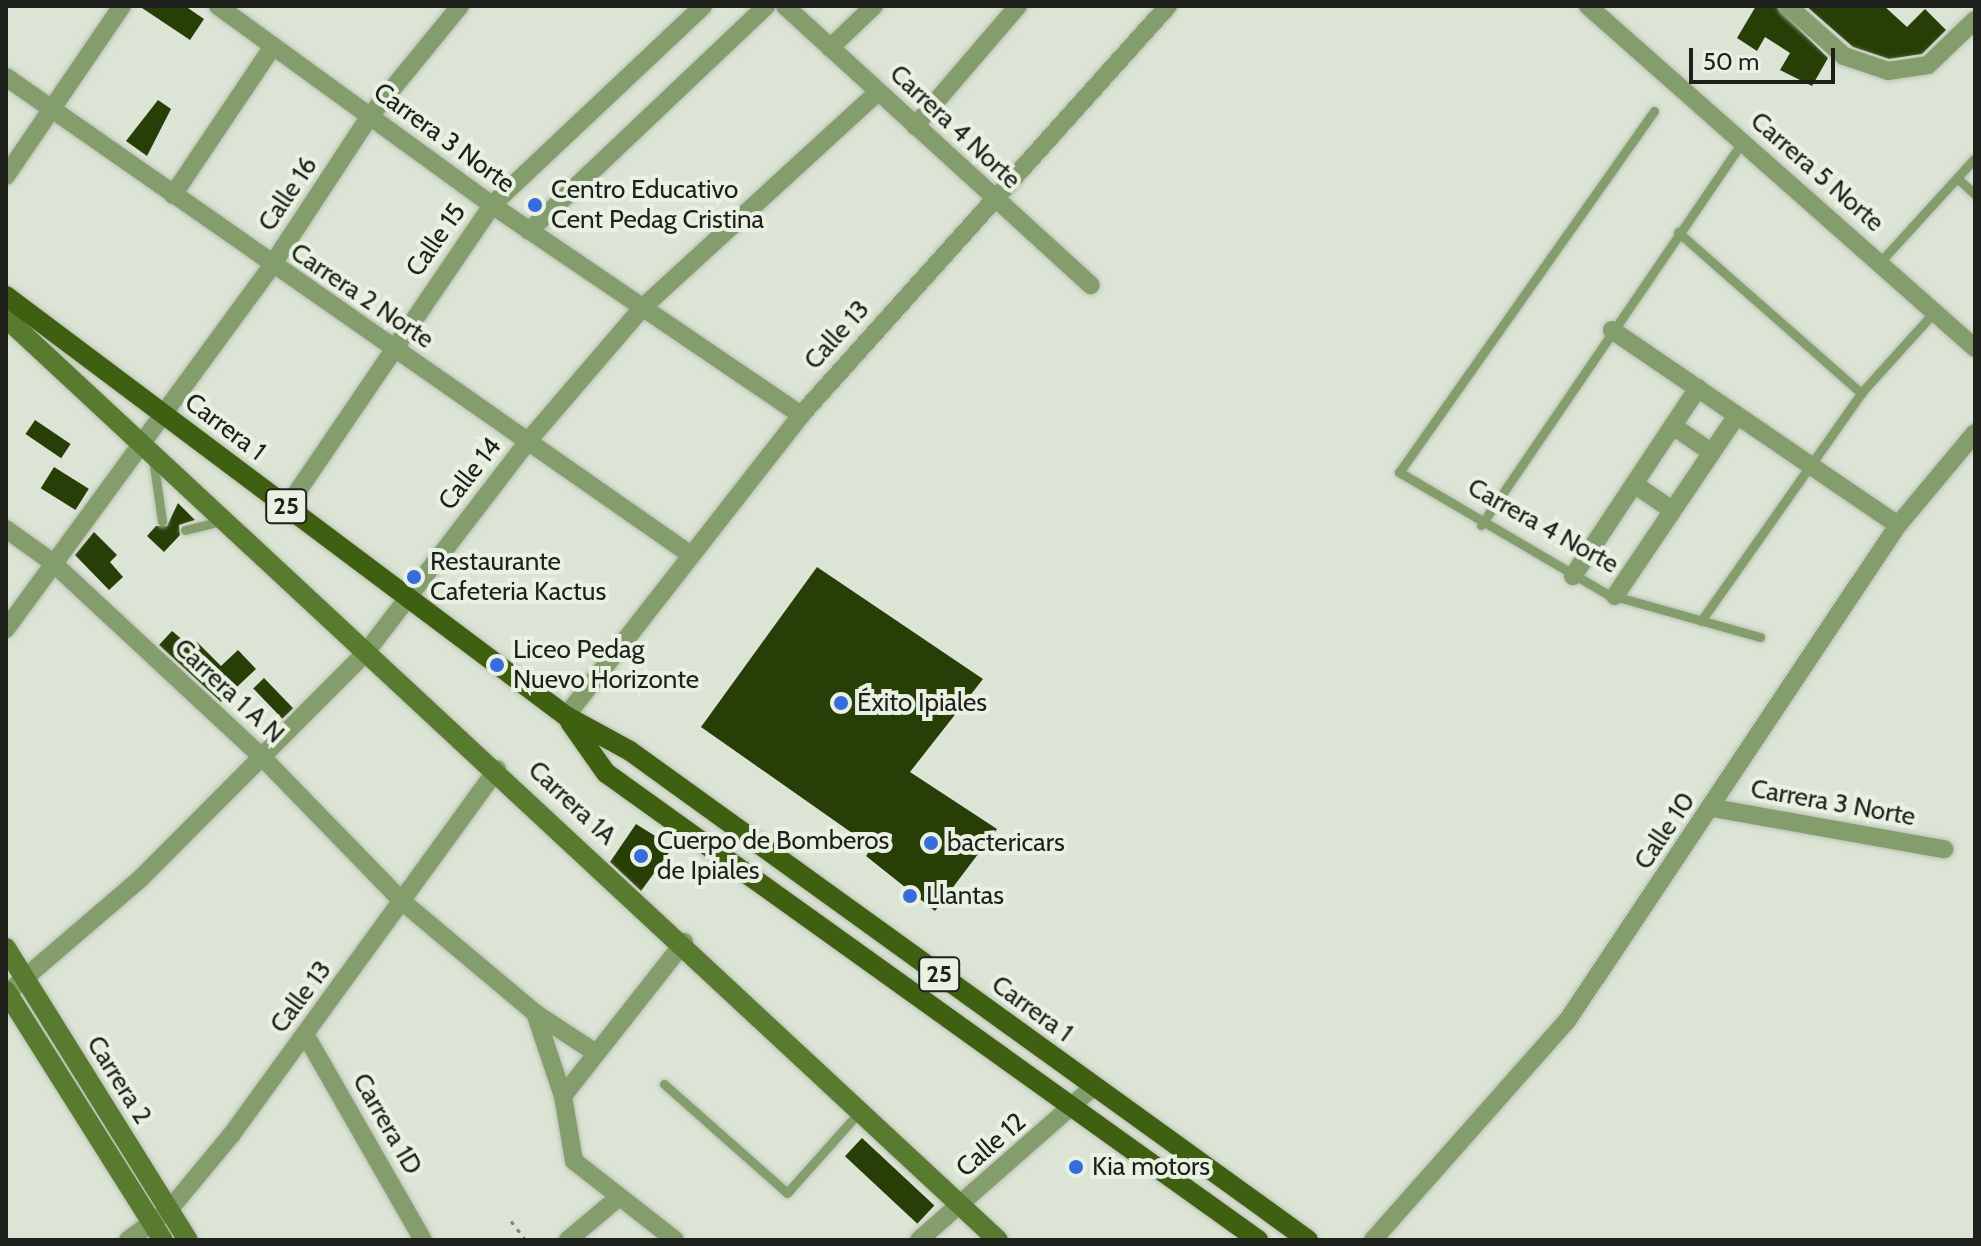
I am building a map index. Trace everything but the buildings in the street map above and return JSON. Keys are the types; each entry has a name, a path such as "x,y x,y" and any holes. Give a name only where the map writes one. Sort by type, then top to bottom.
{"main road":[{"name":"Carrera 1","path":"6,296 566,716 630,751 1308,1240"},
{"name":"Carrera 1","path":"566,716 606,773 1258,1240"},
{"path":"739,868 757,842"}],"street":[{"path":"6,176 122,6"},
{"name":"Carrera 3 Norte","path":"218,6 529,231 801,415"},
{"name":"Calle 16","path":"52,562 147,450 165,415 272,265 370,116 460,6"},
{"name":"Calle 15","path":"287,507 391,347 492,205 703,6"},
{"path":"529,231 766,6"},
{"name":"Carrera 4 Norte","path":"785,6 1091,285"},
{"path":"830,48 874,6"},
{"path":"915,126 1018,6"},
{"name":"Calle 13","path":"566,716 801,415 1168,6"},
{"name":"Carrera 5 Norte","path":"1588,6 1881,261 1975,348"},
{"path":"1788,6 1864,67 1910,71 1928,65 1975,20"},
{"path":"173,195 273,46"},
{"name":"Carrera 2 Norte","path":"6,77 691,555"},
{"name":"Calle 14","path":"6,993 140,879 367,651 528,441 641,309 878,92"},
{"path":"6,318 147,450"},
{"path":"1612,330 1898,525"},
{"path":"1573,576 1698,388"},
{"path":"1615,596 1737,415"},
{"path":"1673,426 1711,452"},
{"name":"Calle 10","path":"1373,1240 1567,1021 1713,808 1898,525 1975,433"},
{"name":"Carrera 1A","path":"147,450 684,942 959,1207 998,1240"},
{"path":"1634,484 1672,510"},
{"name":"Carrera 1 A N","path":"6,529 52,562 261,756 404,903 535,1013 596,1053"},
{"path":"6,629 52,562"},
{"name":"Calle 13","path":"128,1240 162,1224 404,903 497,769"},
{"name":"Carrera 3 Norte","path":"1713,808 1944,849"},
{"path":"563,1096 684,942"},
{"name":"Carrera 2","path":"6,948 162,1224"},
{"name":"Carrera 2","path":"6,993 162,1224 188,1240"},
{"path":"535,1013 563,1096 574,1161 675,1240"},
{"name":"Carrera 1D","path":"305,1034 423,1240"},
{"name":"Calle 12","path":"919,1240 1074,1108 1094,1086"},
{"path":"568,1240 619,1197"}],"lane":[{"name":"Carrera 4 Norte","path":"1654,111 1399,472 1481,525 1615,596 1760,637"},
{"path":"1481,525 1742,142"},
{"path":"1881,261 1975,158"},
{"path":"1957,178 1975,194"},
{"path":"1678,232 1861,393"},
{"path":"1701,621 1861,393 1935,311"},
{"path":"147,450 162,521"},
{"path":"185,530 224,519"},
{"path":"664,1084 787,1193 860,1111"}],"path":[{"path":"511,1221 526,1240"}],"place":[{"name":"Centro Educativo Cent Pedag Cristina","path":"535,205"},
{"name":"Restaurante Cafeteria Kactus","path":"414,577"},
{"name":"Liceo Pedag Nuevo Horizonte","path":"497,665"},
{"name":"Éxito Ipiales","path":"841,703"},
{"name":"bactericars","path":"931,843"},
{"name":"Cuerpo de Bomberos de Ipiales","path":"641,856"},
{"name":"Llantas","path":"910,896"},
{"name":"Kia motors","path":"1076,1167"}]}
